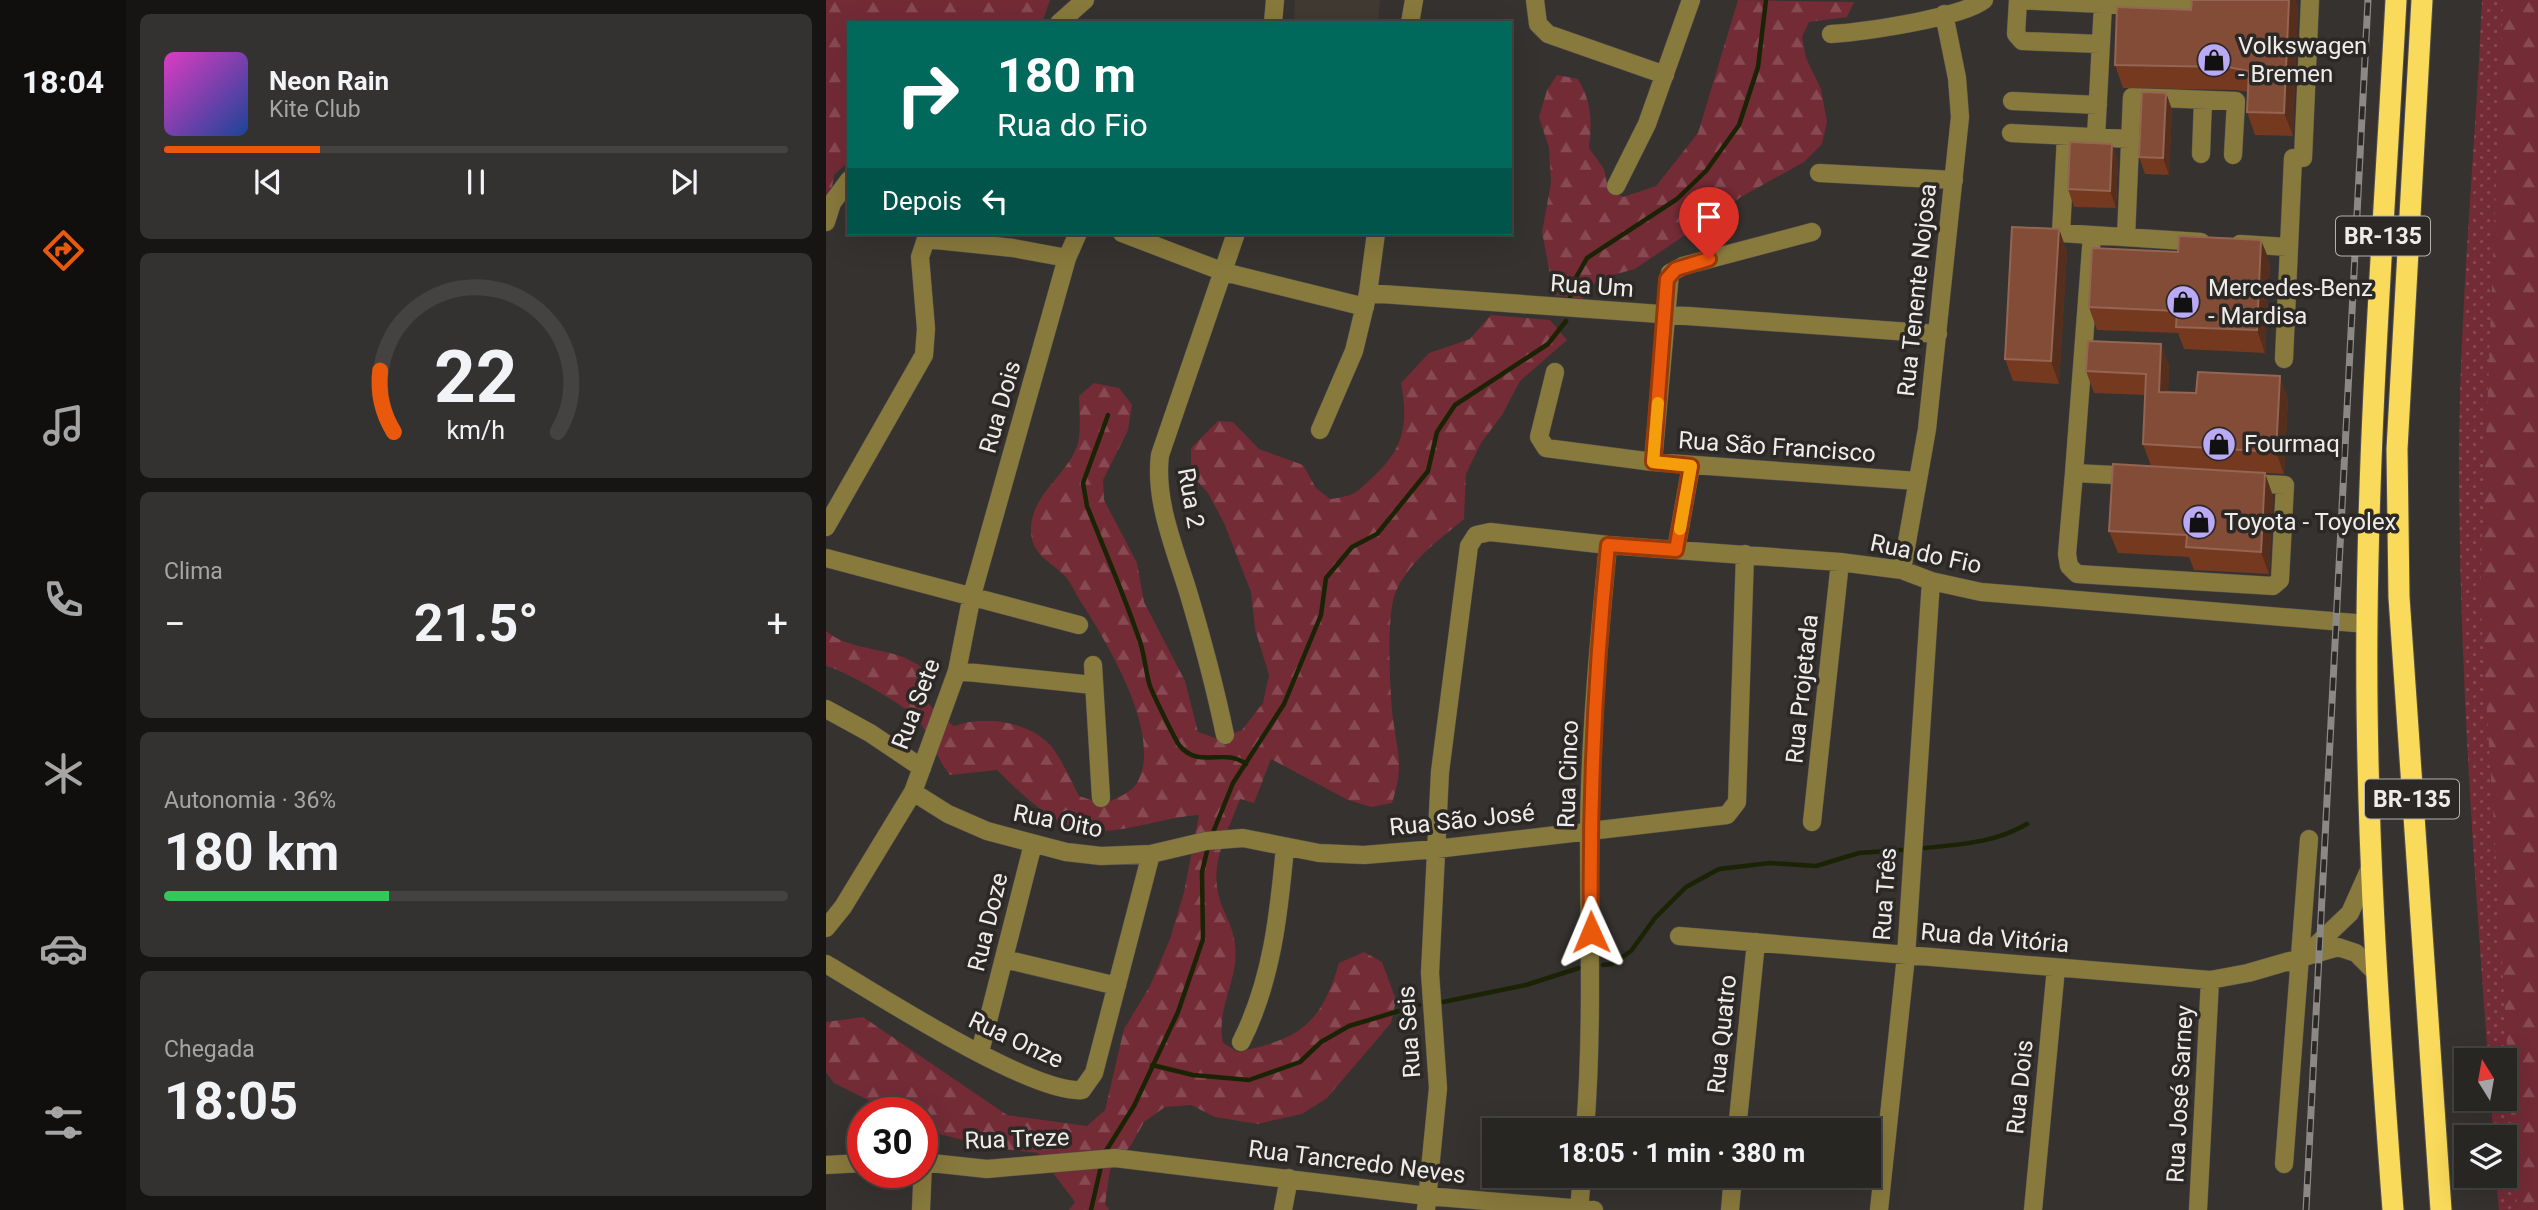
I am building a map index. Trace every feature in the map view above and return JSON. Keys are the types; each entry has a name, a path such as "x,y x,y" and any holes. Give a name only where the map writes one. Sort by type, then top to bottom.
{"highway":[{"name":"BR-135","path":"2393,1210 2370,867 2367,624 2370,471 2396,0"},
{"name":"BR-135","path":"2423,0 2397,449 2396,508 2399,597 2441,1210"}],"street":[{"path":"1061,21 1086,0"},
{"path":"1273,21 1275,0"},
{"path":"1410,21 1414,0"},
{"path":"1535,0 1538,24 1548,34 1665,75"},
{"path":"1616,186 1647,124 1691,0"},
{"path":"1831,34 1854,33 1944,14 1984,0"},
{"path":"2101,44 2022,41 2015,34 2018,0 2188,8"},
{"path":"2284,359 2289,247 2310,0"},
{"path":"2096,137 2103,4"},
{"name":"Rua Tenente Nojosa","path":"1902,570 1938,334 1960,117 1957,78 1944,14"},
{"path":"2126,237 2132,97 2236,101 2234,155"},
{"path":"2201,154 2203,100"},
{"path":"2012,101 2098,105"},
{"path":"2011,133 2130,139"},
{"path":"2066,136 2061,233 2289,247"},
{"path":"1819,173 1954,180"},
{"path":"826,222 832,203 847,183"},
{"path":"1653,462 1667,279 1676,269 1812,232"},
{"name":"Rua Dois","path":"972,595 1067,258 1077,235"},
{"name":"Rua Um","path":"1127,235 1224,272 1366,300 1938,334"},
{"name":"Rua 2","path":"1225,735 1213,673 1162,504 1158,469 1160,455 1235,235"},
{"path":"1320,430 1354,351 1366,300 1376,235"},
{"path":"2092,235 2067,554 2069,566 2077,574 2273,586 2280,580 2285,485 2233,482"},
{"path":"826,527 924,355 926,329 920,265 926,239 1011,240 1067,258"},
{"name":"Rua São Francisco","path":"1555,372 1539,437 1543,445 1554,449 1691,466 1917,481"},
{"path":"1676,550 1691,466"},
{"path":"2074,472 2154,477"},
{"name":"Rua do Fio","path":"1476,535 1490,532 1608,545 1840,562 1902,570 1931,581 1981,592 2367,624"},
{"name":"Rua Seis","path":"1427,1203 1438,1088 1430,973 1440,772 1469,546 1476,535"},
{"name":"Rua Cinco","path":"1586,1118 1590,1077 1589,831 1594,724 1608,545"},
{"name":"Rua São José","path":"1285,847 1342,854 1436,849 1727,815 1737,802 1745,554"},
{"path":"826,558 1079,625"},
{"name":"Rua Projetada","path":"1812,822 1840,562"},
{"name":"Rua Três","path":"1879,1210 1906,956 1931,581"},
{"name":"Rua Sete","path":"826,709 870,733 922,768 957,671 972,595"},
{"path":"1093,665 1101,798"},
{"path":"957,671 1093,685"},
{"path":"826,928 843,907 913,792 922,768"},
{"name":"Rua Oito","path":"913,792 977,827 1033,844 1101,856 1151,854 1210,841 1255,839 1285,847"},
{"path":"2284,1164 2303,955 2309,839"},
{"name":"Rua Doze","path":"980,1052 1033,844"},
{"path":"1241,1042 1261,993 1271,955 1285,847"},
{"name":"Rua Onze","path":"826,964 980,1052 1048,1085 1071,1091 1082,1090 1094,1073 1151,854"},
{"name":"Rua da Vitória","path":"2303,955 2350,913 2370,867"},
{"name":"Rua da Vitória","path":"1679,936 2210,980 2248,973 2328,948 2346,948 2362,957 2375,972"},
{"name":"Rua Quatro","path":"1738,1118 1756,942"},
{"path":"1004,959 1117,986"},
{"name":"Rua Dois","path":"2033,1210 2056,968"},
{"name":"Rua José Sarney","path":"2198,1210 2210,980"},
{"name":"Rua Tancredo Neves","path":"1115,1158 1289,1178 1427,1203 1584,1210"},
{"name":"Rua Treze","path":"938,1164 969,1168 1038,1166 1115,1158"},
{"path":"826,1165 847,1164"},
{"path":"1283,1210 1289,1178"},
{"path":"921,1210 922,1188"},
{"path":"1583,1188 1584,1210"},
{"path":"1730,1210 1732,1188"}],"shaded area":[{"path":"1295,0 1380,0 1378,21 1294,21"}],"green space":[{"path":"826,0 1050,0 1043,21 847,21 847,163 834,175 826,226"},
{"path":"1738,0 1854,2 1847,17 1809,22 1802,37 1806,58 1821,89 1827,122 1822,144 1804,162 1741,197 1635,269 1598,279 1582,299 1554,295 1542,232 1551,183 1549,148 1539,117 1547,90 1557,75 1578,79 1590,112 1589,148 1604,169 1608,188 1623,197 1656,186 1698,133"},
{"path":"2482,0 2538,0 2538,1210 2499,1210 2497,1188 2517,1188 2517,1125 2492,1125 2492,1111 2517,1111 2517,1048 2487,1048 2465,698 2459,420"},
{"path":"2503,0 2538,0 2538,1210 2517,1210 2517,1125 2512,1125 2511,1111 2517,1111 2517,1048 2507,1048 2480,596"},
{"path":"1491,315 1550,320 1567,340 1520,381 1502,415 1481,443 1466,474 1464,519 1415,562 1395,594 1390,620 1390,655 1399,770 1392,803 1371,807 1348,800 1271,759 1254,803 1240,799 1223,842 1218,864 1216,875 1219,897 1232,931 1236,951 1223,1013 1223,1043 1238,1052 1277,1041 1305,1026 1324,1001 1339,963 1364,952 1382,962 1396,1000 1391,1023 1327,1098 1302,1114 1257,1124 1215,1117 1191,1105 1165,1107 1144,1122 1131,1145 1110,1170 1105,1204 1109,1210 1069,1210 1075,1202 1038,1153 993,1148 938,1133 938,1097 862,1097 834,1083 826,1072 826,1022 863,1017 1007,1115 1087,1126 1105,1110 1124,1029 1150,986 1170,939 1184,892 1199,815 1118,830 1078,829 1052,817 997,770 950,775 917,718 873,689 826,666 826,631 858,646 894,654 917,664 925,677 929,704 954,726 992,721 1032,731 1052,747 1079,796 1103,804 1118,798 1138,781 1144,761 1143,738 1137,713 1128,687 1103,638 1068,579 1039,553 1031,532 1032,520 1041,498 1076,449 1080,430 1079,396 1094,383 1119,388 1132,405 1128,430 1103,480 1104,500 1137,563 1144,602 1185,681 1198,732 1218,739 1242,730 1263,703 1269,675 1255,629 1251,592 1224,523 1208,493 1191,474 1191,448 1218,421 1233,422 1259,449 1303,465 1316,488 1330,499 1351,495 1386,464 1398,443 1404,422 1401,383 1429,353 1470,339"}],"building":[{"name":"Volkswagen - Bremen","path":"2192,0 2289,0 2284,113 2247,112 2249,71 2228,67 2115,65 2117,7 2191,10"},
{"path":"2142,92 2166,93 2163,158 2139,157"},
{"path":"2070,142 2112,144 2110,191 2068,189"},
{"path":"2012,227 2059,229 2051,361 2005,359"},
{"name":"Mercedes-Benz - Mardisa","path":"2179,236 2261,240 2257,330 2176,327 2177,311 2089,307 2092,248 2178,252"},
{"path":"2088,341 2161,344 2159,392 2196,393 2198,372 2280,376 2276,452 2143,444 2146,374 2086,371"},
{"name":"Toyota - Toyolex","path":"2113,464 2265,473 2261,552 2186,547 2187,535 2109,531"}],"waterway":[{"path":"1570,297 1573,283 1587,258 1677,199 1706,171 1739,125 1758,67 1766,0"},
{"path":"1212,835 1233,783 1284,704 1321,615 1326,578 1352,547 1377,534 1428,471 1437,432 1455,405 1548,344 1566,321"},
{"path":"1108,415 1083,483 1087,506 1140,641 1149,683 1176,740 1187,752 1203,758 1229,757 1246,764"},
{"path":"1925,848 1990,839 2027,824"},
{"path":"1104,1154 1134,1106 1178,1012 1203,939 1202,872 1208,847"},
{"path":"1603,965 1612,964 1631,951 1655,918 1686,887 1719,869 1770,863 1816,866 1859,853 1901,850"},
{"path":"1443,1002 1526,985 1579,968"},
{"path":"1152,1065 1193,1075 1249,1080 1300,1062 1321,1042 1349,1026 1419,1005"},
{"path":"1091,1210 1102,1162"}],"railway":[{"path":"2306,1210 2368,0"}],"slow traffic":[{"path":"1658,403 1653,462 1691,466 1680,529"}],"place":[{"name":"Volkswagen - Bremen","path":"2214,60"},
{"name":"Mercedes-Benz - Mardisa","path":"2183,302"},
{"name":"Fourmaq","path":"2219,444"},
{"name":"Toyota - Toyolex","path":"2199,522"}],"route":[{"path":"1591,932 1589,831 1594,724 1608,545 1676,550 1691,466 1653,462 1667,279 1676,269 1709,259"}]}
